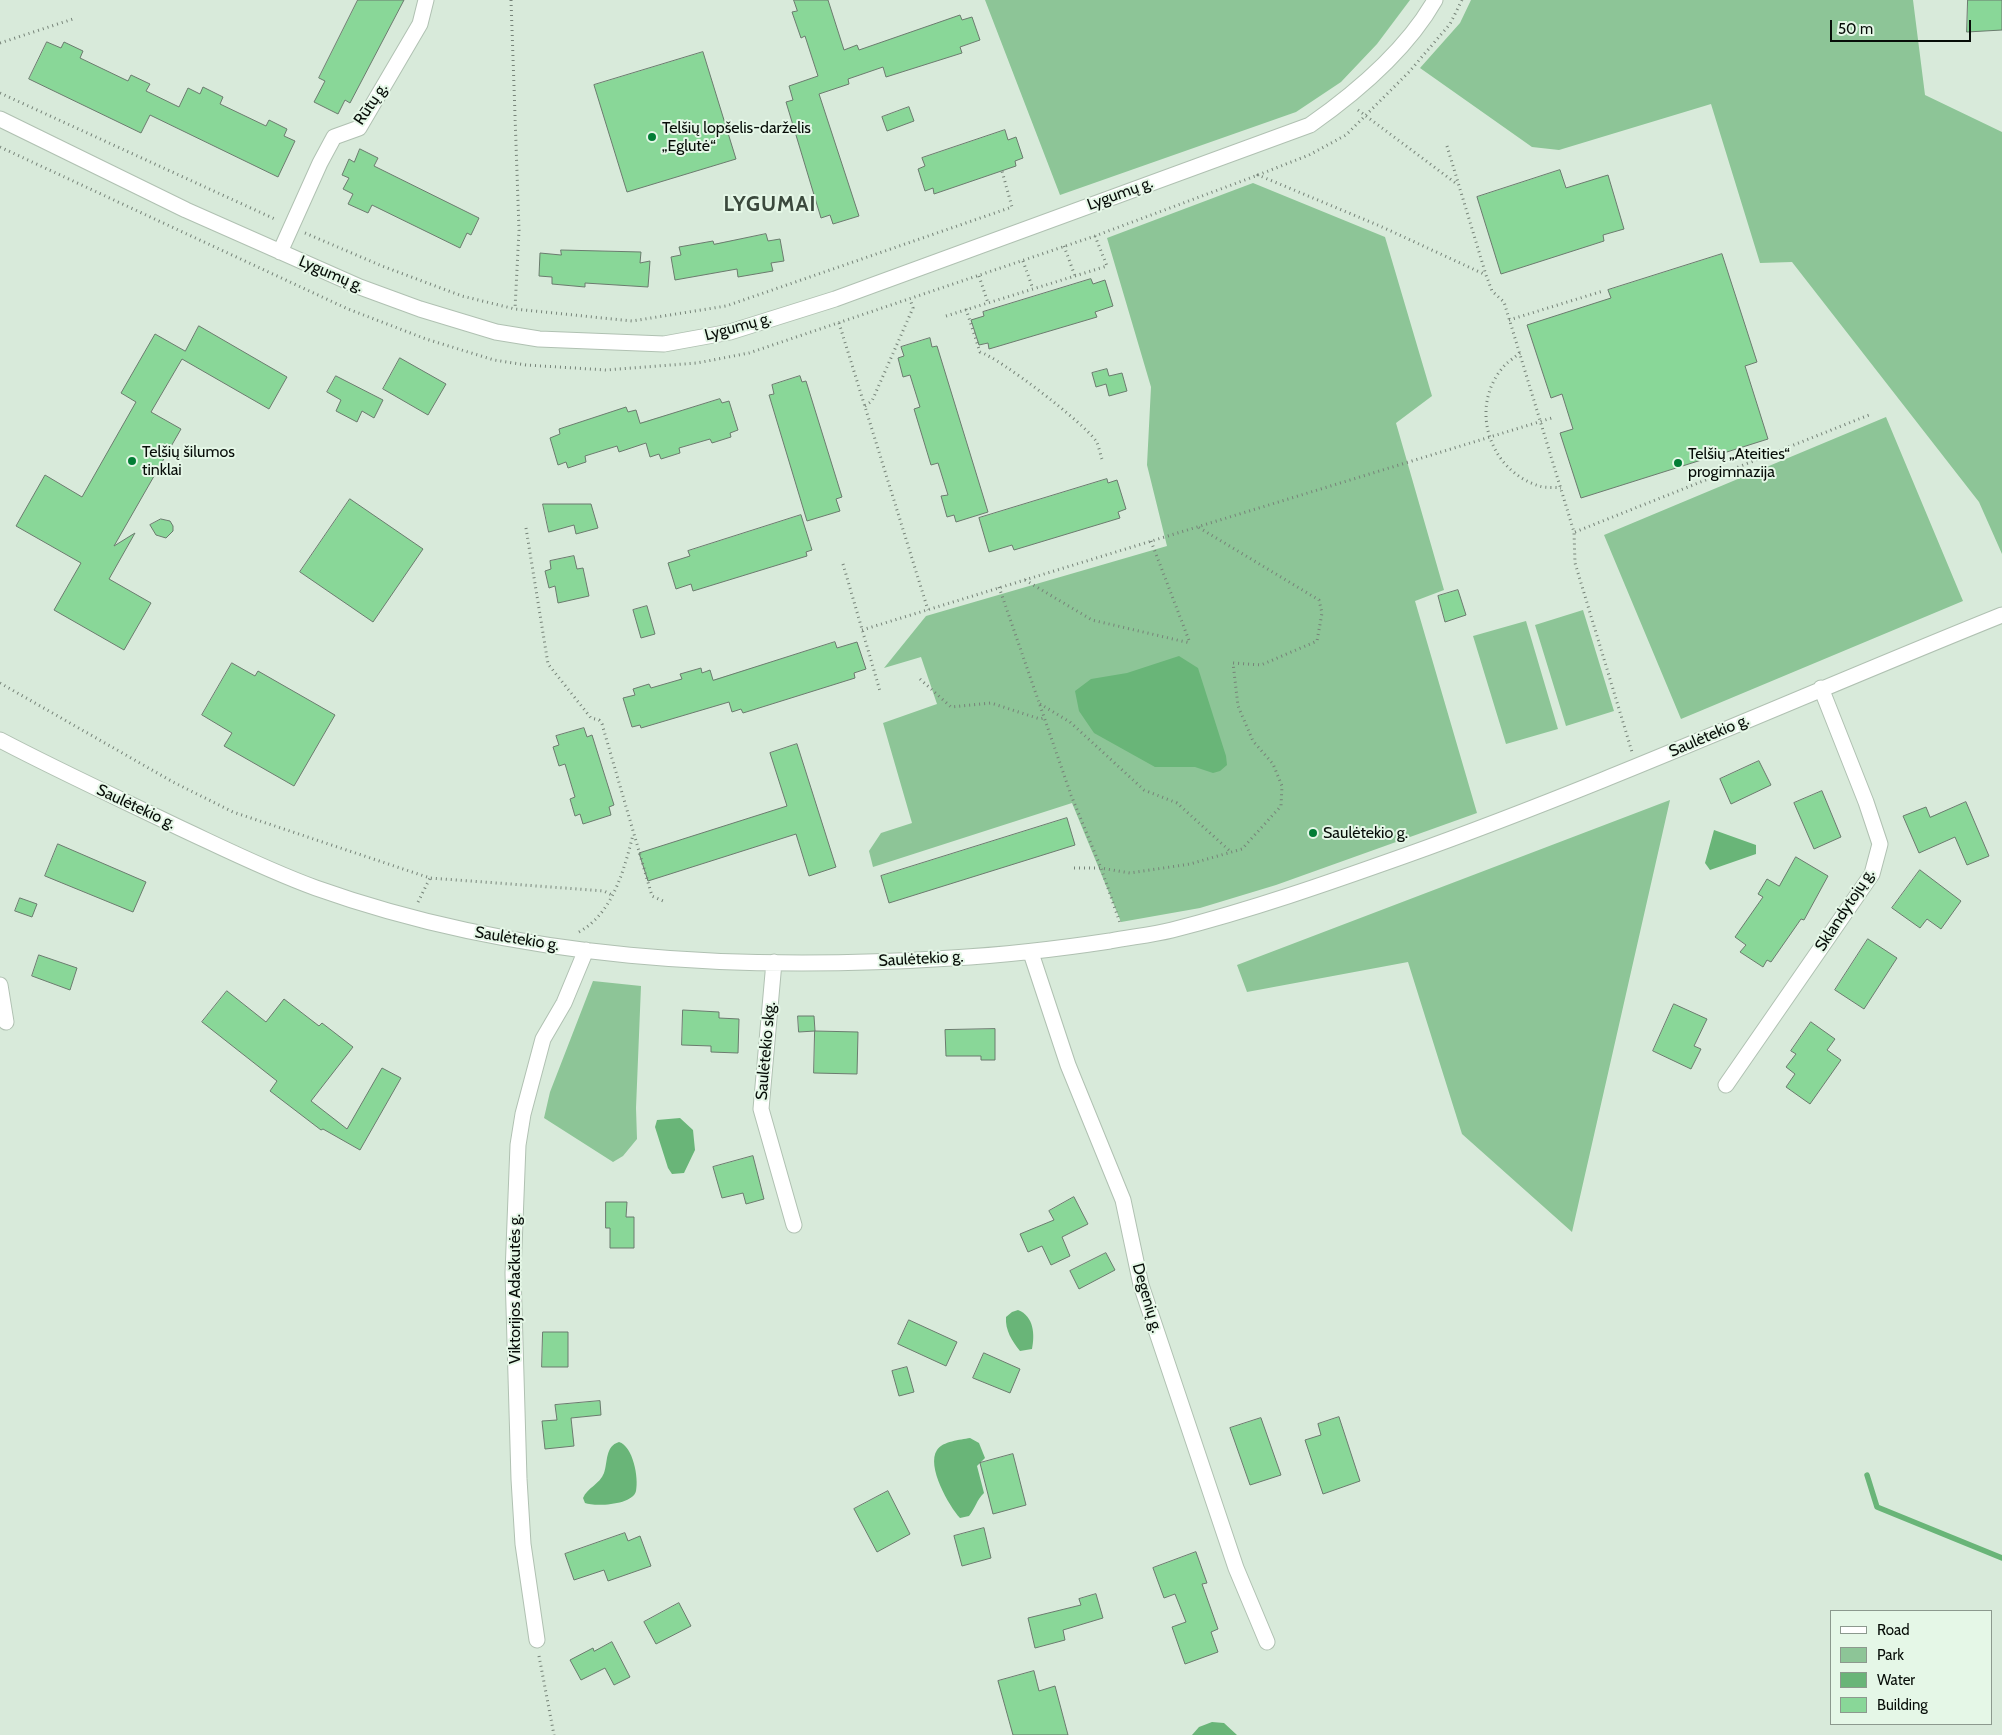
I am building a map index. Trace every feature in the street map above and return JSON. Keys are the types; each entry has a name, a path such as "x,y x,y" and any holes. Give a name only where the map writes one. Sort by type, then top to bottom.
{"street":[{"name":"Rūtų g.","path":"280,252 320,163 334,137 359,128 420,24 426,0"},
{"name":"Lygumų g.","path":"0,119 186,210 360,287 496,332 540,339 664,344 730,332 834,299 1310,125 1346,100 1390,58 1426,15 1435,0"},
{"name":"Saulėtekio g.","path":"0,740 64,773 258,864 314,887 470,932 555,946 648,957 774,962 897,962 1031,953 1167,932 1343,878 1491,825 1636,767 1821,688 2002,614"},
{"name":"Sklandytojų g.","path":"1726,1085 1872,874 1880,844 1866,802 1821,688"},
{"name":"Viktorijos Adačkutės g.","path":"537,1640 523,1544 519,1488 513,1272 518,1153 524,1114 543,1039 575,981 586,950"},
{"name":"Degenių g.","path":"1031,953 1068,1065 1123,1200 1141,1285 1236,1568 1267,1642"},
{"name":"Saulėtekio skg.","path":"774,962 761,1109 794,1225"},
{"path":"0,985 6,1022"}],"path":[{"path":"511,0 519,230 514,309"},
{"path":"0,147 348,309 426,339 494,360 526,365 606,370 697,363 749,353 979,276 1095,236 1309,155 1346,135 1366,117 1409,72 1450,24 1462,0"},
{"path":"0,43 73,19"},
{"path":"0,93 292,227 374,263 444,290 514,309 632,321 726,306 1012,207 1002,171"},
{"path":"1346,100 1458,185"},
{"path":"1447,146 1486,276 1492,291 1504,302 1542,421 1574,532 1575,564 1636,767"},
{"path":"1258,175 1380,226 1486,276"},
{"path":"946,316 1107,266 1095,236"},
{"path":"1064,246 1075,276"},
{"path":"1023,261 1033,289"},
{"path":"979,276 988,303"},
{"path":"1509,320 1603,292"},
{"path":"865,406 872,401 913,308 910,299"},
{"path":"966,309 980,352 1005,365 1078,424 1096,441 1102,459"},
{"path":"839,323 928,610"},
{"path":"1520,353 1505,364 1495,379 1488,397 1485,413 1493,449 1506,467 1539,486 1561,488"},
{"path":"1574,532 1869,415"},
{"path":"862,630 1555,417"},
{"path":"1074,868 1101,868 1130,873 1190,864 1232,852 1242,849 1281,806 1282,786 1274,764 1253,741 1238,706 1233,663 1261,665 1317,641 1322,613 1318,600 1198,526"},
{"path":"526,528 548,664 591,718 599,720 602,724 652,896 663,901"},
{"path":"1025,580 1092,620 1190,644 1151,541"},
{"path":"843,564 880,691"},
{"path":"999,588 1071,795 1101,868 1125,938"},
{"path":"920,678 951,706 991,703 1040,719 1044,718"},
{"path":"0,683 173,782 233,812 430,878 604,891 612,895"},
{"path":"1039,704 1070,722 1144,790 1177,803 1232,852"},
{"path":"555,946 586,928 599,916 623,874 633,833"},
{"path":"412,916 430,878"},
{"path":"537,1640 554,1735"}],"green space":[{"path":"985,0 1410,0 1377,44 1341,82 1296,112 1060,195"},
{"path":"1471,0 1913,0 1925,95 2002,132 2002,554 1979,502 1792,262 1760,263 1711,104 1559,150 1532,147 1420,68 1460,23"},
{"path":"1253,183 1385,237 1432,396 1396,423 1444,590 1415,601 1477,813 1276,885 1200,908 1121,922 1072,803 873,867 869,851 881,833 912,823 883,723 937,704 921,657 884,668 926,616 1167,546 1147,465 1151,387 1107,238"},
{"path":"1886,417 1963,601 1681,719 1604,535"},
{"path":"1583,610 1614,711 1566,726 1535,625"},
{"path":"1526,621 1558,729 1506,744 1473,636"},
{"path":"1670,800 1572,1232 1462,1134 1408,962 1247,992 1237,965"},
{"path":"593,981 641,986 636,1108 637,1139 623,1156 613,1162 544,1118 550,1092"}],"water":[{"path":"1179,656 1198,668 1226,756 1227,765 1220,771 1213,773 1195,767 1155,767 1094,733 1079,711 1075,691 1091,679 1127,673"},
{"path":"1714,830 1756,845 1756,854 1710,870 1705,863"},
{"path":"680,1118 693,1130 695,1150 684,1173 672,1174 668,1168 655,1127 657,1120"},
{"path":"1018,1310 1027,1317 1032,1326 1032,1349 1020,1351 1008,1331 1006,1317"},
{"path":"970,1438 979,1443 985,1458 977,1466 984,1493 969,1516 960,1518 950,1505 940,1485 934,1466 934,1457 937,1450 943,1445 952,1441"},
{"path":"619,1442 628,1450 634,1463 637,1478 636,1491 628,1499 613,1504 597,1505 585,1503 583,1498 587,1491 600,1480 604,1473 611,1447"},
{"path":"1212,1722 1224,1723 1237,1735 1192,1735 1199,1727"}],"building":[{"path":"358,0 404,0 350,103 345,100 338,114 314,102 325,81 319,78"},
{"path":"794,0 828,0 844,50 857,45 859,50 960,15 962,20 972,17 980,40 960,47 962,53 886,77 883,67 848,79 849,84 819,94 859,216 833,224 830,215 821,218 786,102 793,100 789,86 818,76 805,36 801,38 792,12 797,11"},
{"path":"1968,0 2002,0 2002,30 1967,32"},
{"path":"47,42 61,48 64,42 83,51 80,58 128,81 131,75 150,84 146,91 179,107 188,88 200,94 203,87 223,97 220,104 266,126 269,120 287,129 284,136 295,141 278,177 150,115 141,133 29,79"},
{"path":"703,52 736,159 627,192 594,85"},
{"path":"909,107 914,121 887,131 882,117"},
{"path":"1005,130 1008,140 1016,137 1023,158 1015,161 1016,166 934,194 933,188 925,191 918,169 925,166 922,158"},
{"path":"360,149 378,158 374,166 479,218 471,235 467,233 460,248 372,205 368,213 348,204 353,194 343,189 349,178 342,175 349,159 354,162"},
{"path":"1560,170 1566,188 1608,175 1624,229 1603,235 1604,241 1501,274 1477,197"},
{"path":"766,234 768,241 780,239 784,261 771,263 773,271 738,277 737,269 675,280 671,257 681,255 679,247 713,241 714,244"},
{"path":"561,250 641,252 640,263 650,261 648,287 585,283 585,287 552,284 552,277 539,276 540,253 561,255"},
{"path":"1722,254 1757,362 1745,366 1768,439 1581,498 1560,433 1573,429 1562,394 1551,398 1527,325 1611,298 1608,290"},
{"path":"1091,279 1093,284 1105,280 1113,306 1095,312 1097,317 989,349 988,343 979,345 971,320 984,316 983,312"},
{"path":"199,326 287,377 269,409 182,359 151,412 181,429 114,546 135,533 109,579 151,603 124,650 54,610 81,563 16,526 45,475 82,497 136,402 121,393 155,334 185,351"},
{"path":"930,338 932,347 937,346 988,512 956,522 954,515 947,517 941,496 948,495 938,463 931,465 914,409 920,407 910,375 903,377 898,358 904,356 901,347"},
{"path":"400,358 446,384 428,415 383,389"},
{"path":"1107,369 1109,376 1122,373 1127,391 1109,396 1106,384 1096,387 1092,373"},
{"path":"336,376 383,400 374,418 362,411 357,422 336,411 341,400 327,392"},
{"path":"800,376 802,382 806,381 842,497 836,499 840,511 807,521 769,395 774,394 772,385"},
{"path":"720,399 722,403 729,401 738,430 730,433 731,437 712,443 710,439 679,448 680,453 661,459 659,454 650,457 646,443 619,452 617,446 585,456 586,462 568,468 566,462 558,465 550,438 560,434 559,429 626,407 628,412 636,410 640,423"},
{"path":"1107,479 1108,483 1117,480 1126,509 1118,512 1120,518 1014,550 1012,545 989,552 979,518"},
{"path":"350,499 423,549 373,622 300,572"},
{"path":"543,504 591,504 598,528 576,534 574,525 549,532"},
{"path":"801,515 812,550 806,552 807,556 693,591 691,584 676,589 668,563 690,556 688,551"},
{"path":"161,519 170,521 173,526 173,531 166,538 156,535 150,525"},
{"path":"574,556 577,569 583,568 589,596 558,603 555,586 549,588 545,571 551,569 550,561"},
{"path":"1458,590 1466,615 1445,622 1438,596"},
{"path":"647,606 655,634 641,638 633,610"},
{"path":"835,642 837,648 857,642 866,669 854,673 855,678 743,713 741,709 732,712 729,702 641,728 640,725 632,727 623,698 635,695 633,689 649,684 651,688 682,679 680,674 701,668 702,673 710,670 713,680"},
{"path":"232,663 255,676 258,671 335,715 294,786 224,746 232,733 202,715"},
{"path":"584,728 587,737 592,735 614,805 609,807 611,815 583,824 580,814 575,816 570,799 575,797 565,764 559,766 553,747 559,745 556,736"},
{"path":"797,744 836,867 809,876 796,834 648,881 639,853 787,806 770,753"},
{"path":"1759,761 1771,785 1731,804 1720,779"},
{"path":"1822,791 1841,837 1814,849 1794,803"},
{"path":"1966,802 1989,856 1967,865 1955,837 1919,853 1903,816 1926,807 1930,817"},
{"path":"1067,818 1075,845 889,903 881,876"},
{"path":"58,844 146,882 133,912 45,876"},
{"path":"1796,857 1828,876 1804,920 1801,919 1771,962 1767,960 1763,967 1740,952 1746,945 1735,937 1763,897 1758,894 1767,879 1779,886"},
{"path":"1920,870 1961,901 1941,929 1927,919 1920,928 1892,908"},
{"path":"20,898 37,904 32,917 15,911"},
{"path":"1868,939 1897,958 1864,1009 1835,990"},
{"path":"39,955 77,968 70,990 32,976"},
{"path":"227,991 266,1022 284,999 319,1026 322,1023 353,1047 311,1101 347,1129 382,1068 401,1078 360,1150 323,1129 321,1130 270,1091 277,1081 202,1022"},
{"path":"1674,1004 1707,1019 1694,1046 1701,1049 1691,1069 1653,1051"},
{"path":"683,1010 719,1012 719,1018 739,1019 738,1053 711,1052 711,1046 682,1045"},
{"path":"798,1016 814,1016 815,1031 799,1032"},
{"path":"1811,1022 1835,1039 1827,1050 1841,1060 1810,1104 1786,1087 1795,1074 1786,1067 1796,1054 1791,1051"},
{"path":"995,1029 995,1060 981,1060 981,1056 946,1056 945,1030"},
{"path":"815,1031 858,1032 857,1074 814,1073"},
{"path":"753,1156 764,1199 746,1204 743,1193 722,1198 713,1167"},
{"path":"1074,1197 1088,1224 1062,1237 1070,1256 1051,1265 1042,1246 1028,1252 1020,1234 1054,1220 1049,1211"},
{"path":"606,1202 627,1202 626,1217 634,1217 634,1248 610,1248 610,1228 606,1228"},
{"path":"1106,1253 1115,1270 1079,1289 1070,1271"},
{"path":"909,1320 957,1342 946,1366 898,1344"},
{"path":"543,1332 568,1332 568,1367 542,1367"},
{"path":"984,1353 1020,1369 1010,1393 973,1378"},
{"path":"907,1367 914,1392 899,1396 892,1371"},
{"path":"600,1401 601,1415 571,1418 574,1446 545,1449 542,1421 557,1420 555,1405"},
{"path":"1339,1417 1360,1481 1323,1494 1305,1440 1321,1435 1318,1424"},
{"path":"1261,1418 1281,1475 1250,1485 1230,1428"},
{"path":"1013,1454 1026,1505 993,1514 980,1463"},
{"path":"888,1491 910,1534 877,1552 854,1509"},
{"path":"984,1528 991,1558 962,1566 954,1536"},
{"path":"625,1533 628,1541 640,1536 651,1566 608,1581 604,1570 574,1580 565,1554"},
{"path":"1196,1552 1207,1583 1202,1584 1218,1629 1211,1632 1218,1652 1185,1664 1172,1627 1186,1622 1175,1594 1164,1598 1153,1568"},
{"path":"1096,1594 1103,1618 1063,1630 1065,1640 1035,1648 1028,1618 1081,1605 1079,1599"},
{"path":"679,1603 691,1626 656,1644 644,1622"},
{"path":"612,1642 630,1677 614,1685 605,1668 581,1680 570,1660 593,1648 594,1651"},
{"path":"1034,1671 1039,1691 1055,1686 1068,1735 1013,1735 998,1681"}],"waterway":[{"path":"1867,1475 1877,1507 2002,1558"}],"place":[{"name":"Telšių lopšelis-darželis „Eglutė“","path":"652,137"},
{"name":"Telšių šilumos tinklai","path":"132,461"},
{"name":"Telšių „Ateities“ progimnazija","path":"1678,463"},
{"name":"Saulėtekio g.","path":"1313,833"}],"district":[{"name":"LYGUMAI","path":"770,205"}]}
